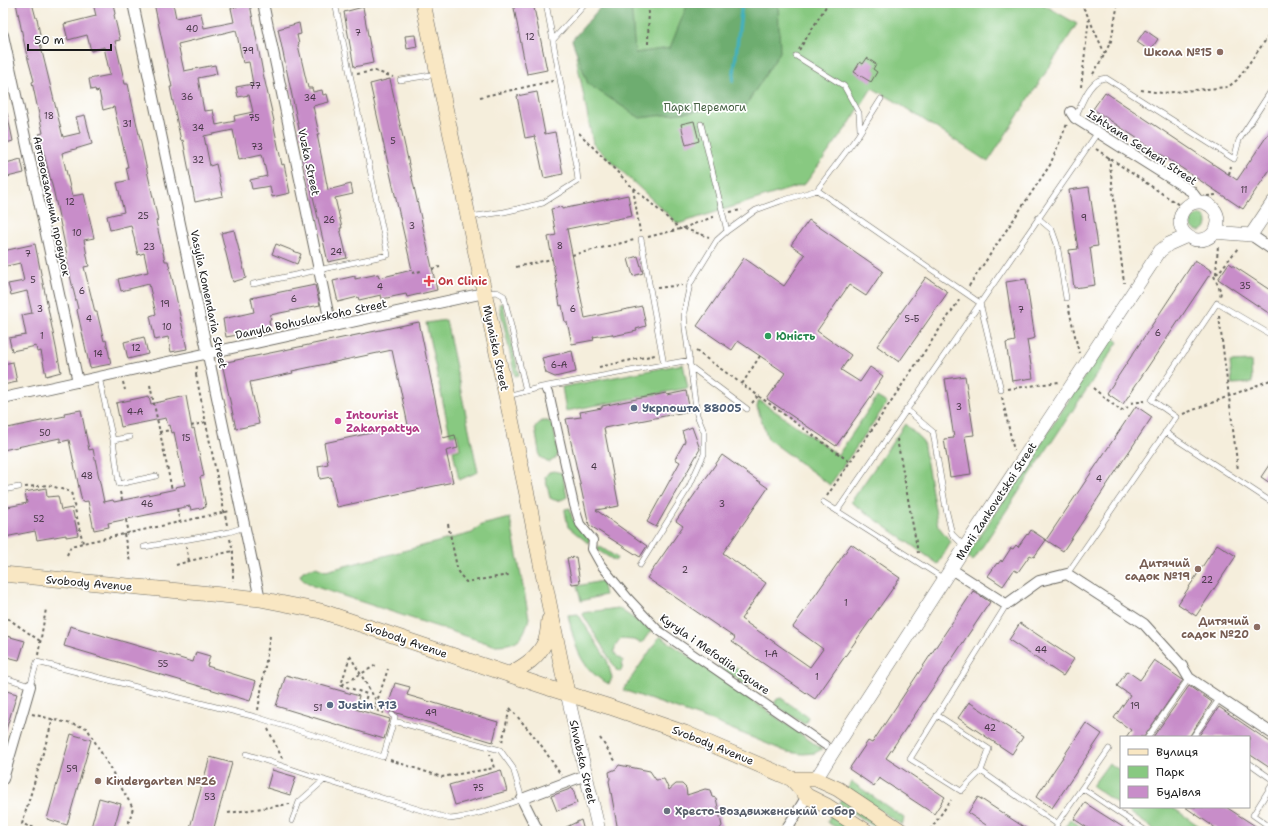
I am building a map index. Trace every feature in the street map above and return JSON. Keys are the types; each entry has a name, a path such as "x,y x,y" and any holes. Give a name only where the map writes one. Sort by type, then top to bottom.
{"main road":[{"name":"Mynaiska Street","path":"423,3 567,693"},
{"name":"Svobody Avenue","path":"3,574 260,599 321,611 610,706 685,733 792,779 816,779 838,789 901,831"},
{"path":"510,674 528,663 538,654 545,642 551,612"},
{"name":"Svobody Avenue","path":"792,779 806,796 827,806 866,831"}],"street":[{"name":"Vasylia Komendaria Street","path":"133,3 260,599"},
{"name":"Vuzka Street","path":"263,3 332,327"},
{"name":"Автовокзальний провулок","path":"3,35 78,382"},
{"name":"Ishtvana Secheni Street","path":"1073,115 1191,191 1200,203"},
{"path":"1251,236 1273,202"},
{"path":"1200,203 1205,204 1214,210 1218,220 1214,232 1205,239 1192,239 1187,236 1180,226 1181,214 1189,205 1200,203"},
{"path":"1214,232 1251,236 1273,250"},
{"name":"Marii Zankovetskoi Street","path":"816,779 965,547 1160,251 1169,244 1187,236"},
{"name":"Danyla Bohuslavskoho Street","path":"3,398 484,293"},
{"name":"Kyryla i Mefodiia Square","path":"546,390 549,392 574,505 580,524 593,540 592,549 601,565 628,598 658,630 825,745"},
{"path":"948,574 1007,604 1039,580 1067,574 1144,624 1182,666 1189,678 1273,734"},
{"path":"3,779 30,686"},
{"name":"Shvabska Street","path":"567,693 599,831"},
{"path":"538,831 522,799 586,775"},
{"path":"785,831 806,796"}],"lane":[{"path":"253,284 388,255 335,3"},
{"path":"468,217 504,212 543,203 578,181 546,3"},
{"path":"553,40 586,3"},
{"path":"796,56 844,86 859,113 860,131"},
{"path":"400,80 438,74"},
{"path":"1073,115 1090,87 1099,80 1106,78 1234,159 1240,140 1273,88"},
{"path":"640,565 689,488 704,454 704,432 697,415 689,346 685,328 684,312 690,284 717,240 727,231 756,210 781,200 817,190 860,131 880,99"},
{"path":"701,124 727,231"},
{"path":"836,510 1098,132"},
{"path":"817,190 980,303 1000,390"},
{"path":"1038,218 1052,230 1057,244 1066,298"},
{"path":"641,239 664,365"},
{"path":"484,293 497,292 504,296 526,391"},
{"path":"1067,574 1176,417 1152,400 1217,303 1273,336"},
{"path":"506,396 542,387 690,360"},
{"path":"691,368 747,409"},
{"path":"99,377 113,440 119,484 156,476"},
{"path":"906,409 933,432 946,510 952,534 965,547"},
{"path":"1165,432 1273,503"},
{"path":"113,440 130,437"},
{"path":"3,490 19,488"},
{"path":"823,502 920,564 948,574"},
{"path":"144,548 229,532 245,527"},
{"path":"937,715 989,749 981,771 961,791 910,759 937,715 1007,604"},
{"path":"3,677 30,686 37,662 263,719 383,757 395,717 392,715"},
{"path":"1149,736 1189,678"},
{"path":"1194,736 1220,698"},
{"path":"246,754 450,819 470,816 499,808 522,799 513,768 500,750 394,721"},
{"path":"1056,831 1057,824 1109,749"},
{"path":"1250,765 1273,780"},
{"path":"981,771 1057,824"},
{"path":"292,821 300,802 324,780"},
{"path":"1273,783 1253,815 1273,829"},
{"path":"1082,788 1146,831"}],"path":[{"path":"648,44 649,3"},
{"path":"796,56 828,3"},
{"path":"1080,3 1089,18 1105,54"},
{"path":"1091,76 1105,54 1111,41 1118,3"},
{"path":"1081,88 1089,18"},
{"path":"1118,85 1162,94 1228,87 1237,80 1273,30"},
{"path":"350,75 374,71 400,80"},
{"path":"480,97 560,80"},
{"path":"823,502 1050,165 1073,115"},
{"path":"568,123 633,188 680,229"},
{"path":"1090,144 1179,205"},
{"path":"1109,157 1125,286"},
{"path":"633,188 641,239"},
{"path":"572,255 680,229 685,229 717,240"},
{"path":"1218,245 1216,274 1238,248"},
{"path":"516,267 552,259"},
{"path":"432,269 440,267"},
{"path":"412,273 421,271"},
{"path":"1214,276 1222,292 1217,303 1239,481"},
{"path":"650,288 690,284"},
{"path":"1066,298 1079,354"},
{"path":"689,346 850,462"},
{"path":"596,368 662,354"},
{"path":"742,384 760,356"},
{"path":"196,375 233,551 233,581"},
{"path":"1176,417 1273,379"},
{"path":"1015,456 1000,390 1062,382"},
{"path":"150,385 172,490"},
{"path":"1092,388 1121,411 1128,407"},
{"path":"1131,403 1152,400"},
{"path":"191,426 206,422"},
{"path":"895,426 920,564"},
{"path":"159,432 171,430"},
{"path":"19,488 48,485 71,492 83,543"},
{"path":"177,509 180,522"},
{"path":"67,555 71,546 241,509"},
{"path":"126,520 129,533"},
{"path":"448,524 458,572 466,582 509,575"},
{"path":"124,534 130,562"},
{"path":"184,540 189,561"},
{"path":"176,566 189,561 233,551"},
{"path":"37,662 46,609"},
{"path":"3,615 40,641"},
{"path":"258,712 270,636"},
{"path":"341,685 350,656 377,702"},
{"path":"341,685 376,665"},
{"path":"374,710 388,669"},
{"path":"341,685 367,694 364,706 386,714"},
{"path":"500,750 510,708 539,742 566,783"},
{"path":"23,711 87,728 133,808 126,831"},
{"path":"45,831 22,824 53,719"},
{"path":"263,719 287,768"},
{"path":"600,738 616,762"},
{"path":"383,757 442,778 494,768 488,747"},
{"path":"930,830 951,800"},
{"path":"228,813 300,802"}],"green space":[{"path":"604,3 631,3 635,53 670,48 688,3 778,3 780,52 746,105 640,118 588,84 572,40"},
{"name":"Парк Перемоги","path":"618,3 1041,3 1077,24 988,162 895,101 872,88 849,124 805,184 678,224 593,144 576,56"},
{"path":"1199,215 1205,217 1207,223 1205,229 1199,231 1193,229 1191,223 1193,217"},
{"path":"503,303 519,375 515,376 499,304"},
{"path":"446,320 478,472 459,480 453,451 460,449 457,434 450,435 426,323"},
{"path":"1111,336 1118,342 973,561 967,556"},
{"path":"1251,361 1252,383 1232,384 1230,362"},
{"path":"683,364 688,388 566,411 562,387"},
{"path":"877,397 887,403 830,485 768,439 757,407 759,400 838,455"},
{"path":"542,421 548,421 553,425 558,452 556,458 550,462 547,462 540,457 535,428"},
{"path":"905,424 923,441 938,526 951,542 938,564 851,502"},
{"path":"554,471 562,473 567,497 558,500 550,498 545,477 549,472"},
{"path":"570,508 572,518 590,540 588,543 568,527 565,509"},
{"path":"510,518 529,618 527,626 521,637 513,643 493,645 313,586 303,580 300,575 303,571 316,567 326,571 472,533 481,525"},
{"path":"599,546 617,559 615,561 599,551 597,549"},
{"path":"602,581 605,595 581,601 577,586"},
{"path":"618,608 651,630 642,643 633,640 621,639 618,642 614,651 623,661 622,669 620,671 617,671 582,613"},
{"path":"578,614 607,660 612,678 609,684 591,671 580,655 576,646 568,615"},
{"path":"660,636 822,749 815,753 803,754 787,752 717,723 623,690"},
{"path":"725,660 750,678 752,681 749,685 746,685 722,669 719,665"},
{"path":"781,698 808,717 806,723 804,724 775,705 777,699"},
{"path":"1109,763 1120,770 1120,805 1092,786"},
{"path":"852,782 904,818 902,825 847,789"},
{"path":"842,799 890,831 880,831 839,803"},
{"path":"1123,808 1173,808 1206,831 1156,831"},
{"path":"831,815 858,831 842,831 827,822"},
{"path":"1070,819 1086,831 1064,831"}],"building":[{"path":"16,3 32,3 37,18 40,35 38,35 63,137 80,133 76,117 85,115 92,144 62,153 72,196 84,194 94,238 84,240 89,266 84,267 95,312 97,312 104,341 106,340 111,364 90,368 54,193 39,134 43,133 32,82 34,81 26,52"},
{"path":"93,3 113,3 114,15 120,40 115,41 125,84 128,84 158,220 156,221 165,261 168,261 187,349 171,352 168,337 155,340 150,316 156,314 149,284 121,291 118,279 148,272 144,253 138,255 131,225 110,230 107,216 124,212 117,183 129,180 126,167 128,167 114,107 103,110 99,91 96,92 95,89 91,90 89,79 110,75 104,47 91,51 87,35 68,40 64,24 96,16"},
{"path":"154,3 173,3 176,18 201,13 204,28 234,22 231,8 250,4 282,165 284,164 290,193 272,197 270,186 252,189 250,180 267,176 262,154 239,159 233,130 204,136 210,166 216,164 223,196 195,202 183,140 181,141 170,87 172,87","holes":["236,30 243,63 249,62 253,84 236,87 238,97 249,95 253,112 234,116 235,121 216,125 213,110 204,111 198,78 217,74 215,65 184,71 178,44"]},
{"path":"513,3 533,3 547,70 527,74"},
{"path":"363,7 373,63 354,67 344,12"},
{"path":"299,23 301,34 297,35 298,45 308,88 312,88 313,92 322,90 323,95 327,94 329,102 313,106 328,190 351,184 353,194 335,198 347,258 328,262 304,157 308,156 303,138 301,138 278,29"},
{"path":"1145,30 1158,39 1150,51 1137,42"},
{"path":"415,35 417,47 407,49 405,36"},
{"path":"867,58 876,64 873,69 877,72 871,82 854,72 860,62 863,64"},
{"path":"390,79 437,290 407,297 406,294 382,299 381,295 359,300 358,297 338,302 333,281 355,276 355,279 378,274 379,278 412,270 370,84"},
{"path":"537,92 545,134 555,132 563,174 544,178 535,136 525,138 517,96"},
{"path":"1105,92 1237,180 1273,127 1273,165 1243,209 1093,109"},
{"path":"7,113 13,141 3,144 3,114"},
{"path":"694,121 699,141 686,145 681,124"},
{"path":"21,159 24,173 3,178 3,169 7,168 6,163"},
{"path":"1089,187 1098,246 1090,247 1095,285 1074,288 1069,250 1078,249 1069,190"},
{"path":"628,195 632,216 567,229 585,318 642,306 646,326 636,329 637,331 613,336 612,334 593,337 594,340 572,344 567,322 565,322 562,305 560,306 548,237 556,235 551,209 562,207 562,209"},
{"name":"Юність","path":"809,220 883,271 866,296 849,285 817,331 851,355 841,370 860,382 870,367 883,376 873,391 874,392 836,446 767,399 785,373 738,341 732,350 697,326 744,258 784,286 805,255 791,245"},
{"path":"234,230 246,278 233,282 221,233"},
{"path":"35,244 61,372 46,376 41,351 37,352 36,346 12,351 9,338 26,335 22,315 32,313 27,291 11,295 8,284 24,281 20,263 3,267 3,251"},
{"path":"276,244 301,254 297,264 272,254"},
{"path":"638,256 643,273 633,276 628,259"},
{"path":"1195,260 1212,271 1123,404 1107,393"},
{"path":"1229,263 1273,292 1273,316 1218,279"},
{"path":"926,277 948,292 899,362 877,346"},
{"path":"1026,279 1035,338 1027,340 1033,378 1012,381 1006,343 1015,341 1006,282"},
{"path":"315,285 320,305 270,315 270,326 243,332 243,334 226,337 223,319 254,312 251,298"},
{"path":"419,322 443,438 455,435 458,448 446,451 453,482 337,507 331,477 320,479 318,466 328,464 324,443 408,425 392,350 292,371 293,373 250,382 259,424 236,429 222,363"},
{"path":"144,337 148,354 128,359 124,342"},
{"path":"572,351 576,372 555,377 546,373 542,358"},
{"path":"13,362 17,382 3,385 3,364"},
{"path":"965,376 974,435 965,436 971,474 950,477 944,439 954,438 945,379"},
{"path":"686,391 690,411 604,428 619,506 596,510 647,546 640,557 589,525 566,419 581,417 580,412 602,408 602,406 666,393 667,395"},
{"path":"149,396 151,404 186,396 192,429 194,428 204,476 200,477 206,507 191,510 190,506 108,523 109,527 94,530 88,501 82,502 69,440 60,442 60,438 3,450 3,429 65,416 64,413 81,410 89,450 93,449 104,502 113,500 114,502 176,489 175,487 185,485 174,432 172,433 170,425 168,426 166,418 121,427 116,403"},
{"path":"1136,406 1152,417 1063,551 1046,540"},
{"path":"692,427 700,449 656,527 647,522 680,462 675,459 685,441 682,431"},
{"path":"722,455 768,488 723,553 766,583 741,619 810,667 823,649 793,627 851,544 900,578 815,699 732,642 735,638 647,578 683,526 676,521"},
{"path":"1273,459 1273,485 1261,477"},
{"path":"46,488 47,497 58,496 61,510 72,508 78,535 66,537 66,535 37,540 35,531 5,537 3,527 3,508 27,503 25,492"},
{"path":"1031,530 1046,540 1034,557 1030,555 1018,572 1014,570 1003,586 988,576 997,563 998,564 1001,560 1002,562 1011,548 1013,549 1016,545 1018,547"},
{"path":"1217,544 1236,556 1196,616 1178,604"},
{"path":"576,557 580,583 572,584 567,558"},
{"path":"973,591 990,602 886,758 945,797 934,814 879,778 874,786 849,769 868,741 872,743"},
{"path":"1020,623 1074,659 1063,676 1009,640"},
{"path":"70,626 193,662 196,652 210,656 207,666 256,681 250,701 64,646"},
{"path":"3,635 25,641 19,660 3,656"},
{"path":"1154,660 1183,680 1145,736 1127,736 1131,730 1114,718 1130,695 1117,686 1127,671 1140,680"},
{"path":"286,675 359,696 355,709 390,719 384,739 276,706"},
{"path":"395,683 410,687 407,695 498,722 493,742 387,710"},
{"path":"1189,686 1212,702 1190,736 1154,736"},
{"path":"3,690 17,694 5,733 3,732"},
{"path":"969,702 1023,737 1012,754 958,718"},
{"path":"1219,707 1273,744 1273,770 1250,755 1250,736 1199,736"},
{"path":"1086,723 1102,734 1052,808 1036,797"},
{"path":"71,734 91,740 67,825 47,819"},
{"path":"210,757 232,763 213,831 189,831"},
{"name":"Хресто-Воздвиженський собор","path":"619,765 650,771 656,780 664,779 669,790 676,784 682,784 686,788 687,795 705,789 710,790 712,797 716,798 722,826 718,831 618,831 609,781 609,772 616,769"},
{"path":"272,770 296,777 290,795 267,788"},
{"path":"501,770 507,791 455,805 449,785"},
{"path":"573,788 577,803 557,811 551,796"},
{"path":"978,797 1030,831 995,831 968,813"},
{"path":"99,798 121,804 113,831 90,831"},
{"path":"1085,803 1129,831 1092,831 1074,819"},
{"path":"1186,808 1228,808 1263,831 1220,831"},
{"path":"581,820 584,831 558,831"}],"waterway":[{"path":"733,81 742,3"}],"place":[{"name":"Школа №15","path":"1220,52"},
{"name":"On Clinic","path":"429,281"},
{"name":"Юність","path":"768,336"},
{"name":"Укрпошта 88005","path":"634,408"},
{"name":"Intourist Zakarpattya","path":"338,421"},
{"name":"Дитячий садок №19","path":"1198,569"},
{"name":"Дитячий садок №20","path":"1257,627"},
{"name":"Justin 713","path":"330,705"},
{"name":"Kindergarten №26","path":"98,781"},
{"name":"Хресто-Воздвиженський собор","path":"667,811"}]}
